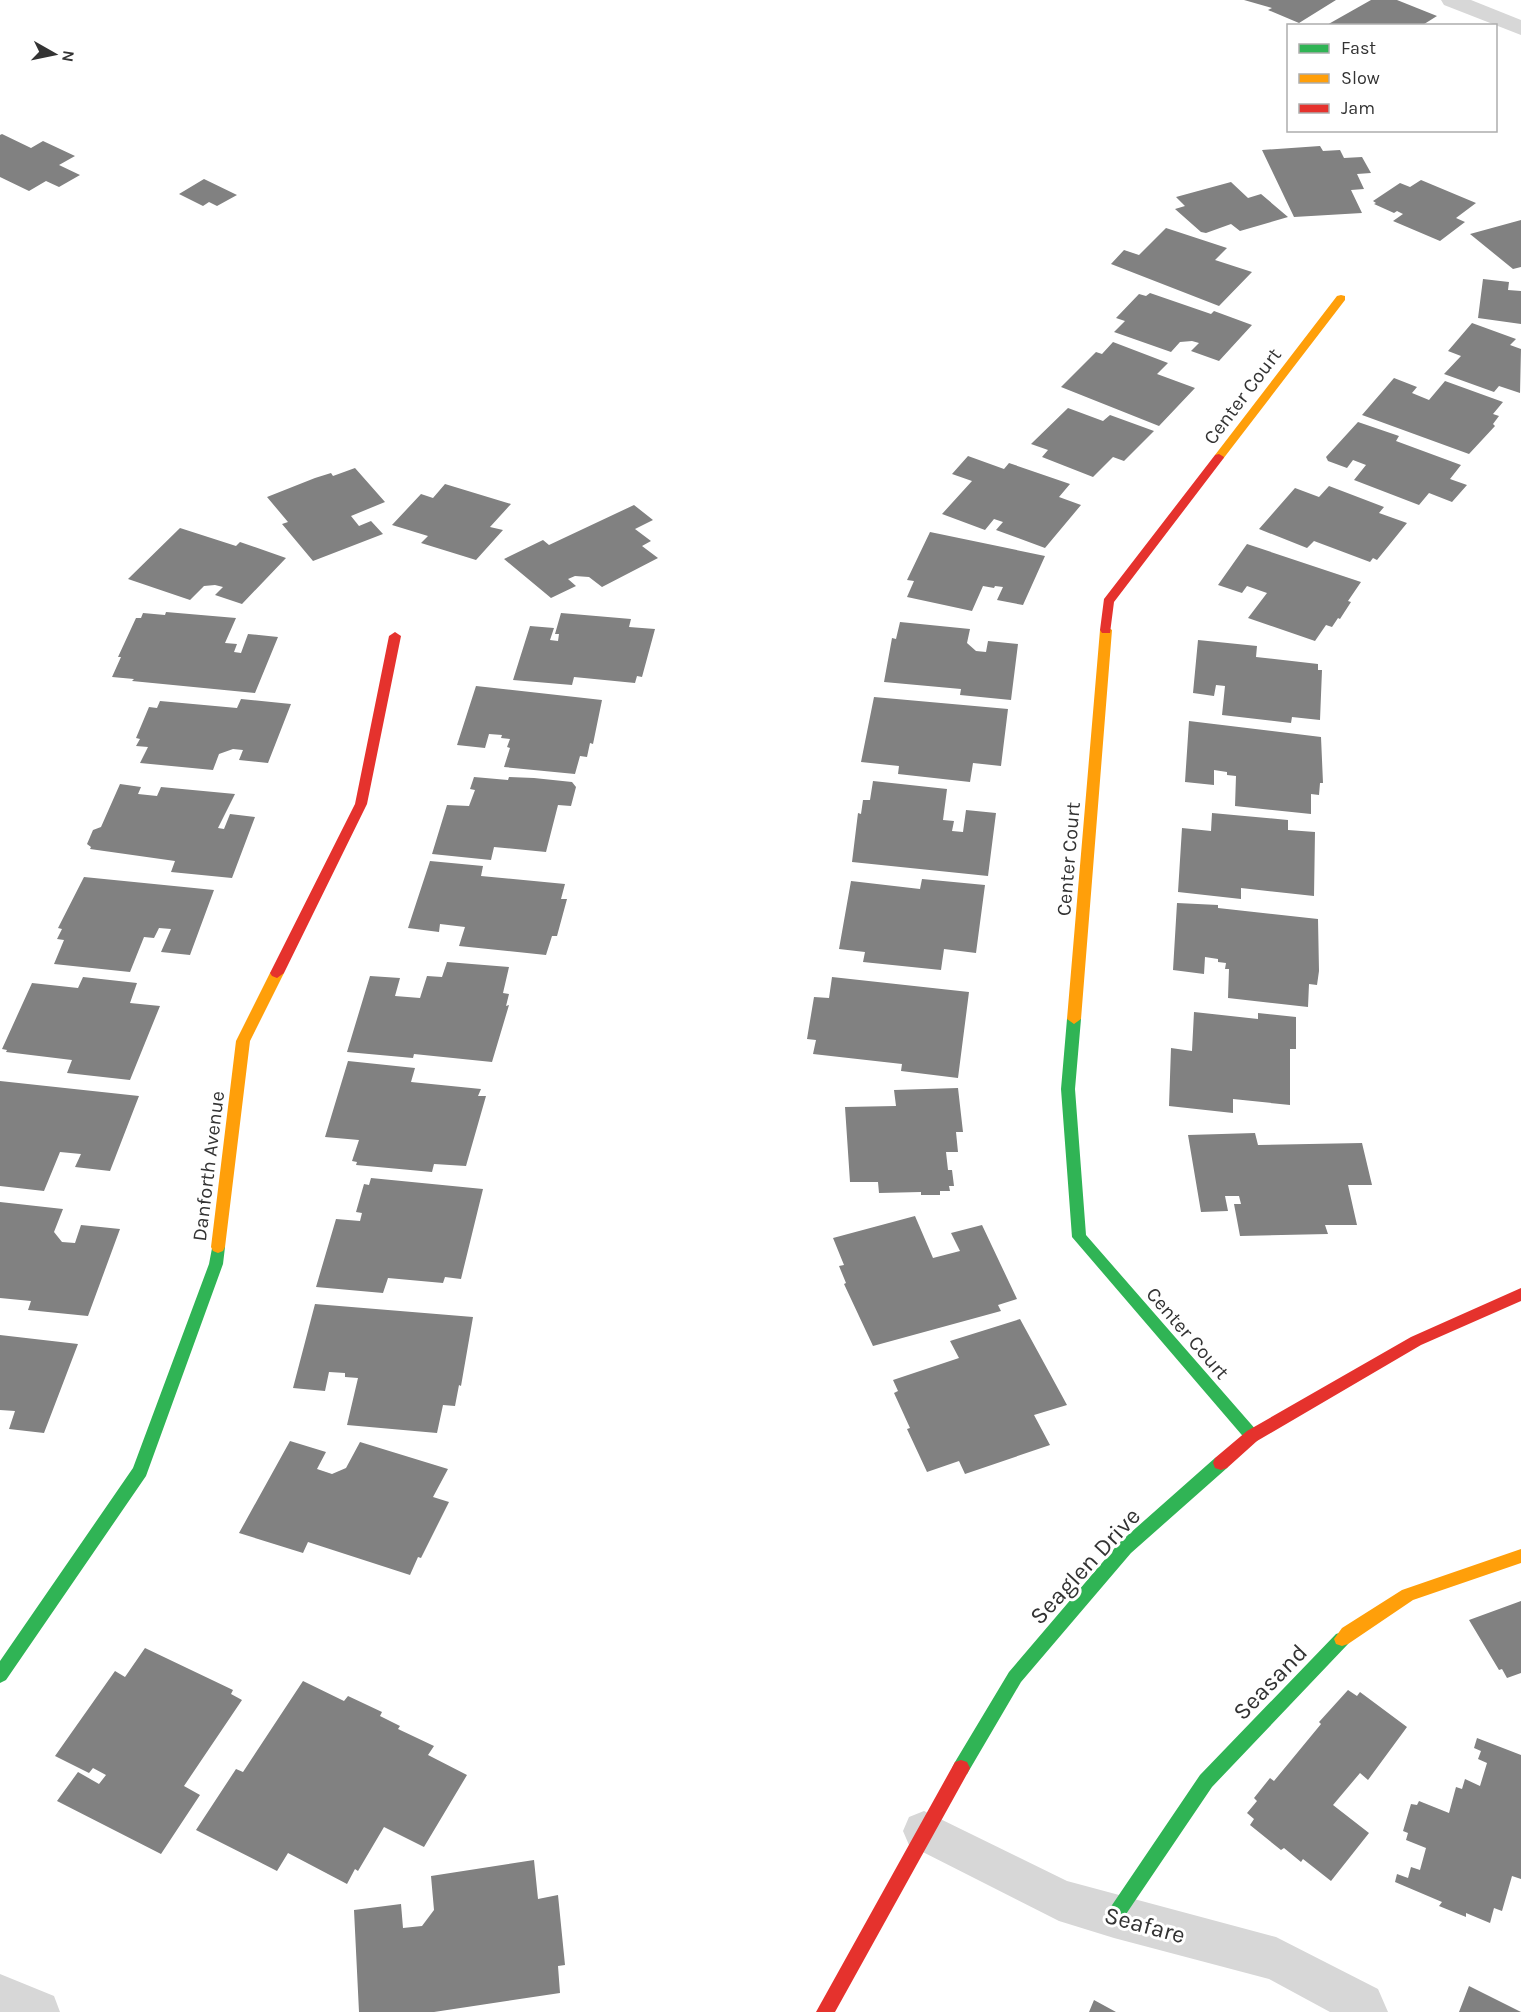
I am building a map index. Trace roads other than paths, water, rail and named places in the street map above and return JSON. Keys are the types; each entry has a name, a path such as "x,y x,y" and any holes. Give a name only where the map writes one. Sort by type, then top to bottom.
{"street":[{"path":"1452,0 1521,28"},
{"name":"Center Court","path":"1252,1436 1079,1237 1069,1077 1108,602 1341,298"},
{"name":"Danforth Avenue","path":"0,1675 140,1471 216,1264 243,1041 361,804 395,636"},
{"name":"Seaglen Drive","path":"825,2012 924,1831 1015,1677 1125,1548 1252,1436 1416,1341 1521,1294"},
{"name":"Seasand","path":"1114,1917 1206,1781 1348,1633 1408,1595 1521,1556"},
{"name":"Seafare","path":"924,1831 1059,1900 1114,1917 1276,1959 1362,2005 1366,2012"},
{"path":"0,1996 38,2012"}]}
